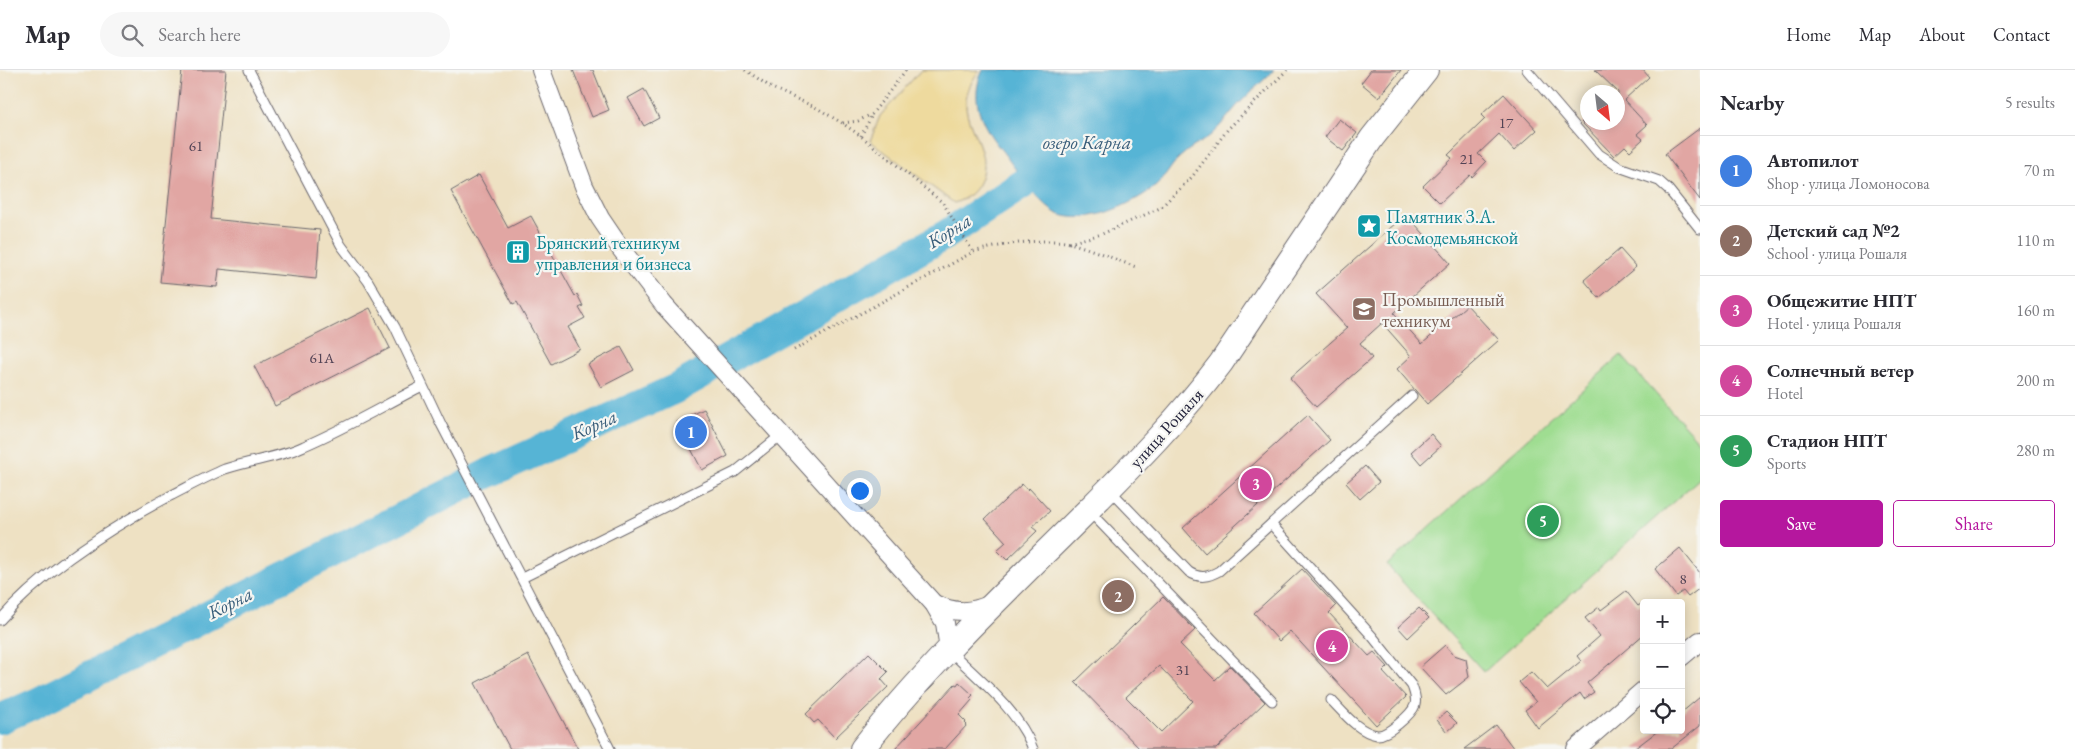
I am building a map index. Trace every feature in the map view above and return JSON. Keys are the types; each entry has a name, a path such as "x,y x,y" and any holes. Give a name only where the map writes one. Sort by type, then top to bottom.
{"main road":[{"name":"улица Рошаля","path":"862,749 949,649 1174,422 1210,379 1367,145 1402,98 1426,70"}],"street":[{"path":"541,70 584,186 600,218 640,274 697,341 934,604 945,623 949,649"},
{"path":"934,604 948,610 964,613 981,609 998,601"},
{"path":"1685,654 1700,641"},
{"path":"1576,749 1640,693"}],"lane":[{"path":"249,70 341,245 368,281 395,327 422,386 610,749"},
{"path":"1527,70 1599,154 1619,167 1659,181 1668,189 1700,229"},
{"path":"0,620 31,590 69,560 144,510 223,470 305,446 422,386"},
{"path":"1109,489 1189,572 1196,576 1204,577 1219,571 1412,396"},
{"path":"522,578 735,472 781,435"},
{"path":"1088,510 1272,701"},
{"path":"1271,524 1372,636 1412,686 1416,696 1412,710 1383,734 1375,735 1358,726 1331,700"},
{"path":"949,649 1011,713 1022,726 1034,749"}],"path":[{"path":"745,70 772,88 817,108 861,136 943,203 973,252"},
{"path":"861,136 872,114 906,70"},
{"path":"1069,243 1102,234 1160,208 1192,177 1233,123 1288,70"},
{"path":"842,123 858,121 872,114"},
{"path":"794,350 973,252 1012,244 1054,241 1069,243 1136,266"}],"green space":[{"path":"1621,355 1700,443 1700,478 1484,672 1387,565"}],"sand":[{"path":"921,70 979,70 969,89 966,98 966,108 981,151 983,160 982,176 969,195 954,203 870,141 880,116"}],"water":[{"name":"озеро Карна","path":"983,70 1274,70 1211,135 1180,157 1156,186 1123,206 1096,215 1070,217 1058,214 1044,203 1028,186 989,133 977,103 979,81"}],"building":[{"path":"182,70 226,70 211,219 320,230 316,279 219,269 217,287 160,282"},
{"path":"573,70 593,70 609,110 592,117"},
{"path":"1371,70 1401,70 1379,98 1361,83"},
{"path":"1595,70 1643,70 1649,77 1625,99 1625,85 1611,85"},
{"path":"644,89 659,118 644,126 628,98"},
{"path":"1504,94 1537,130 1514,151 1499,134 1478,154 1486,162 1472,177 1470,175 1440,203 1423,186 1452,158 1448,155 1485,119 1481,115"},
{"path":"1625,101 1647,125 1637,134 1643,139 1630,151 1625,146 1614,156 1589,130 1625,130"},
{"path":"1339,119 1357,133 1343,151 1325,137"},
{"path":"1700,128 1700,200 1665,154"},
{"name":"Брянский техникум управления и бизнеса","path":"479,175 508,228 531,216 575,296 577,294 583,306 579,308 585,318 568,327 580,349 551,364 517,302 513,304 451,191"},
{"name":"Промышленный техникум","path":"1406,214 1450,263 1394,313 1422,344 1467,305 1499,340 1427,404 1397,369 1411,356 1382,323 1360,343 1372,358 1316,407 1290,378 1347,328 1316,294"},
{"path":"1620,249 1636,267 1599,298 1584,280"},
{"path":"370,308 390,348 275,406 254,366"},
{"path":"621,347 634,370 601,387 588,364"},
{"path":"704,409 728,456 702,470 677,422"},
{"path":"1308,415 1330,440 1205,553 1183,528"},
{"path":"1431,434 1441,446 1421,464 1411,452"},
{"path":"1365,466 1379,482 1360,499 1346,483"},
{"path":"1022,484 1027,490 1029,488 1050,511 1032,527 1037,531 1007,560 997,550 1006,542 985,519"},
{"path":"1680,548 1700,573 1700,588 1688,597 1683,591 1676,596 1655,569"},
{"path":"1302,569 1336,606 1329,613 1369,656 1374,652 1388,667 1383,672 1406,697 1376,725 1290,631 1279,641 1254,613"},
{"path":"1626,591 1638,606 1640,605 1640,637 1587,683 1594,692 1584,699 1580,693 1538,728 1525,710 1536,702 1519,682 1531,672 1547,689 1581,661 1577,656 1600,636 1585,618 1599,607 1601,610"},
{"path":"1163,597 1195,630 1180,644 1215,680 1230,666 1265,702 1216,749 1140,749 1075,682","holes":["1159,666 1193,701 1161,732 1126,697"]},
{"path":"1419,608 1429,618 1408,638 1398,627"},
{"path":"1445,645 1454,655 1466,659 1469,677 1446,695 1420,667"},
{"path":"869,653 888,672 881,679 888,687 835,738 818,720 814,723 806,714"},
{"path":"528,655 578,749 510,749 475,683"},
{"path":"959,682 973,695 970,698 972,700 959,715 967,725 945,749 895,749 955,684 957,685"},
{"path":"1700,697 1700,726 1671,749 1634,749 1654,734 1685,734 1685,710"},
{"path":"1446,712 1457,723 1447,732 1437,720"},
{"path":"1496,725 1514,749 1464,749"}],"waterway":[{"name":"Корна","path":"0,719 36,703 489,473 675,389 947,234 1026,182 1058,157"}],"place":[{"name":"Памятник З.А. Космодемьянской","path":"1369,226"},
{"name":"Брянский техникум управления и бизнеса","path":"518,252"},
{"name":"Промышленный техникум","path":"1364,309"},
{"name":"Автопилот","path":"691,432"},
{"name":"Общежитие НПТ","path":"1256,484"},
{"name":"Стадион НПТ","path":"1543,521"},
{"name":"Детский сад №2","path":"1118,596"},
{"name":"Солнечный ветер","path":"1332,646"}]}
